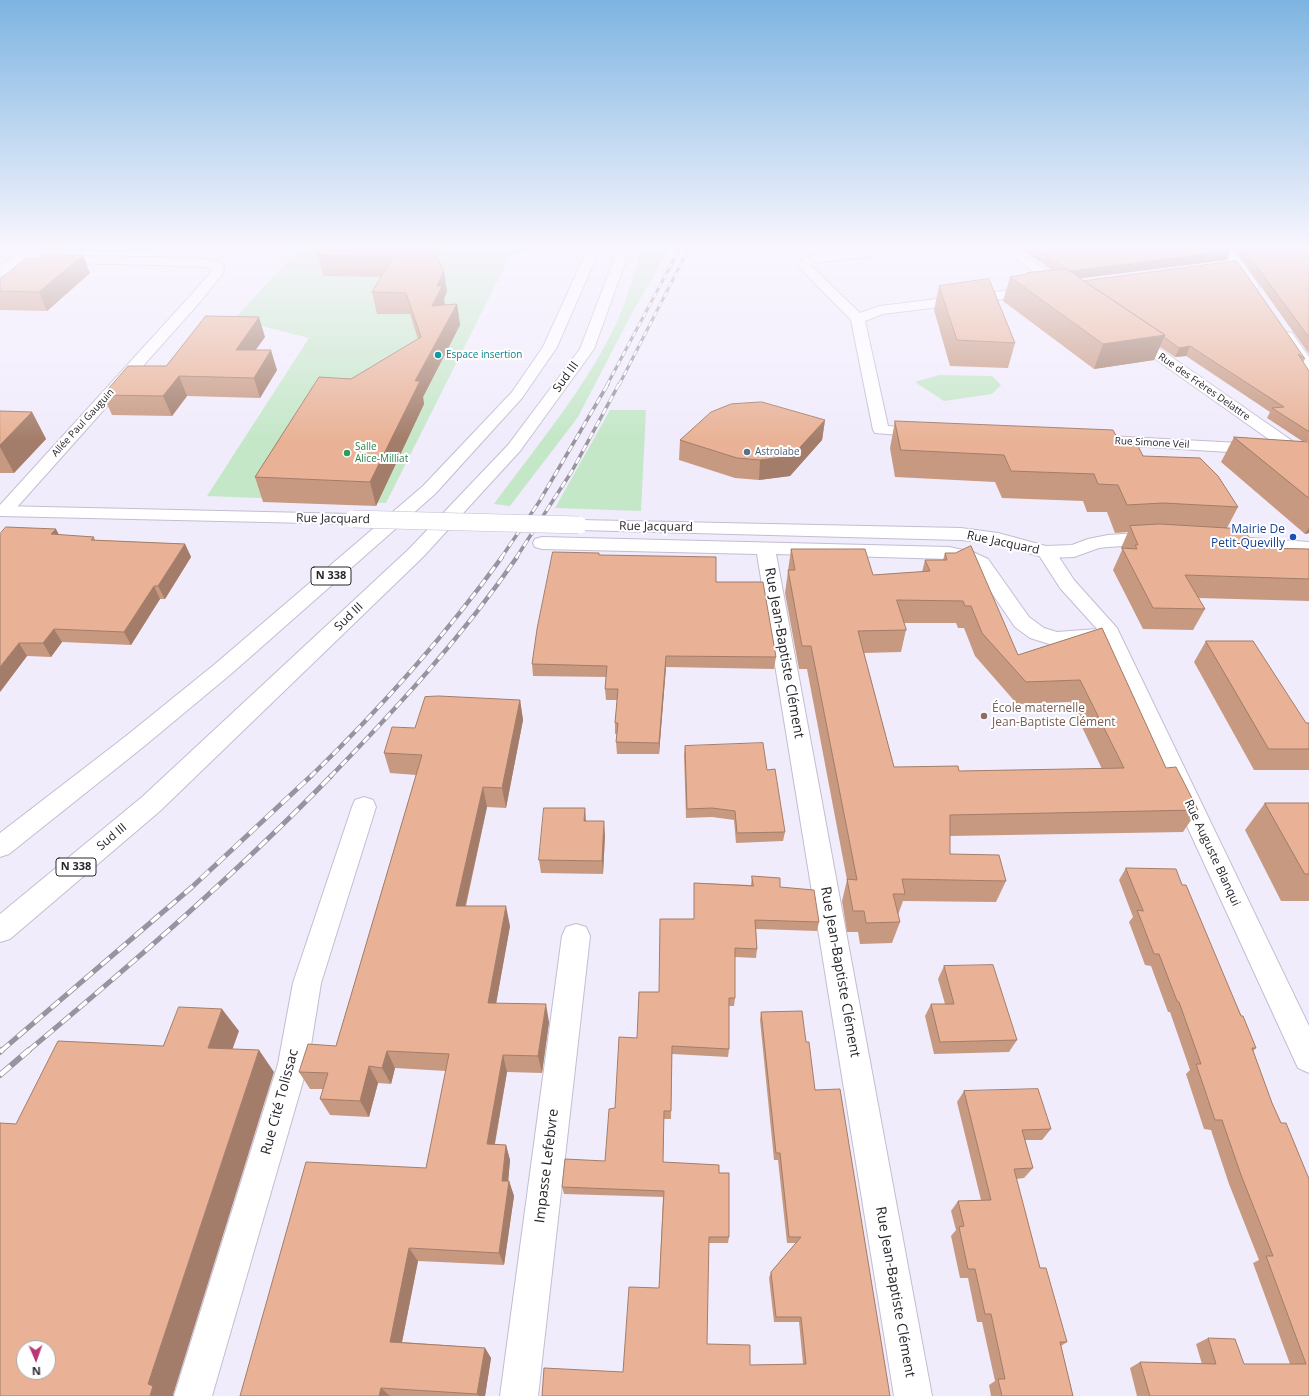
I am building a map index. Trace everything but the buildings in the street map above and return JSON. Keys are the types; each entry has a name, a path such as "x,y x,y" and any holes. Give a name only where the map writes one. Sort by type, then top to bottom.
{"main road":[{"name":"Allée Paul Gauguin","path":"2,511 183,311"},
{"name":"N 338","path":"0,847 223,670 429,490 517,395 550,347 566,311"},
{"name":"Sud III","path":"0,930 151,804 416,553 514,448 587,349 601,311"},
{"path":"850,311 858,319 881,430 935,432"},
{"path":"858,319 877,311"},
{"path":"1278,323 1309,368"},
{"name":"Rue des Frères Delattre","path":"1122,328 1303,452"},
{"name":"Rue Simone Veil","path":"1076,439 1303,452"},
{"name":"Rue Jacquard","path":"2,511 961,534 998,539 1046,552 1074,551 1108,541 1150,538 1174,539"},
{"path":"1206,541 1309,548"},
{"path":"542,543 949,553 966,556 980,564 1022,622 1037,633 1056,639 1110,635"},
{"name":"Rue Jean-Baptiste Clément","path":"766,549 913,1396"},
{"name":"Rue Auguste Blanqui","path":"1046,552 1067,584 1107,628 1309,1058"},
{"name":"Rue Cité Tolissac","path":"193,1396 293,1064 307,983 364,807"},
{"name":"Impasse Lefebvre","path":"519,1396 576,936"}],"green space":[{"path":"241,311 482,311 386,503 207,496 309,338 234,319"},
{"path":"621,311 633,311 578,417 510,506 494,504 572,399 600,355"},
{"path":"939,375 992,376 1001,385 992,394 944,401 915,382"},
{"path":"610,410 646,410 641,511 555,508"}],"railway":[{"path":"607,385 646,311"},
{"path":"619,385 657,311"},
{"path":"501,558 539,502 608,384"},
{"path":"516,558 572,471 619,384"},
{"path":"310,777 336,752 410,672 458,615 502,557"},
{"path":"330,777 380,725 451,644 496,587 517,557"},
{"path":"1,1051 192,887 311,776"},
{"path":"28,1051 183,918 258,848 330,777"},
{"path":"0,1075 29,1050"}],"place":[{"name":"Espace insertion","path":"438,355"},
{"name":"Astrolabe","path":"747,452"},
{"name":"Salle Alice-Milliat","path":"347,453"},
{"name":"Mairie De Petit-Quevilly","path":"1293,537"},
{"name":"École maternelle Jean-Baptiste Clément","path":"984,716"}]}
